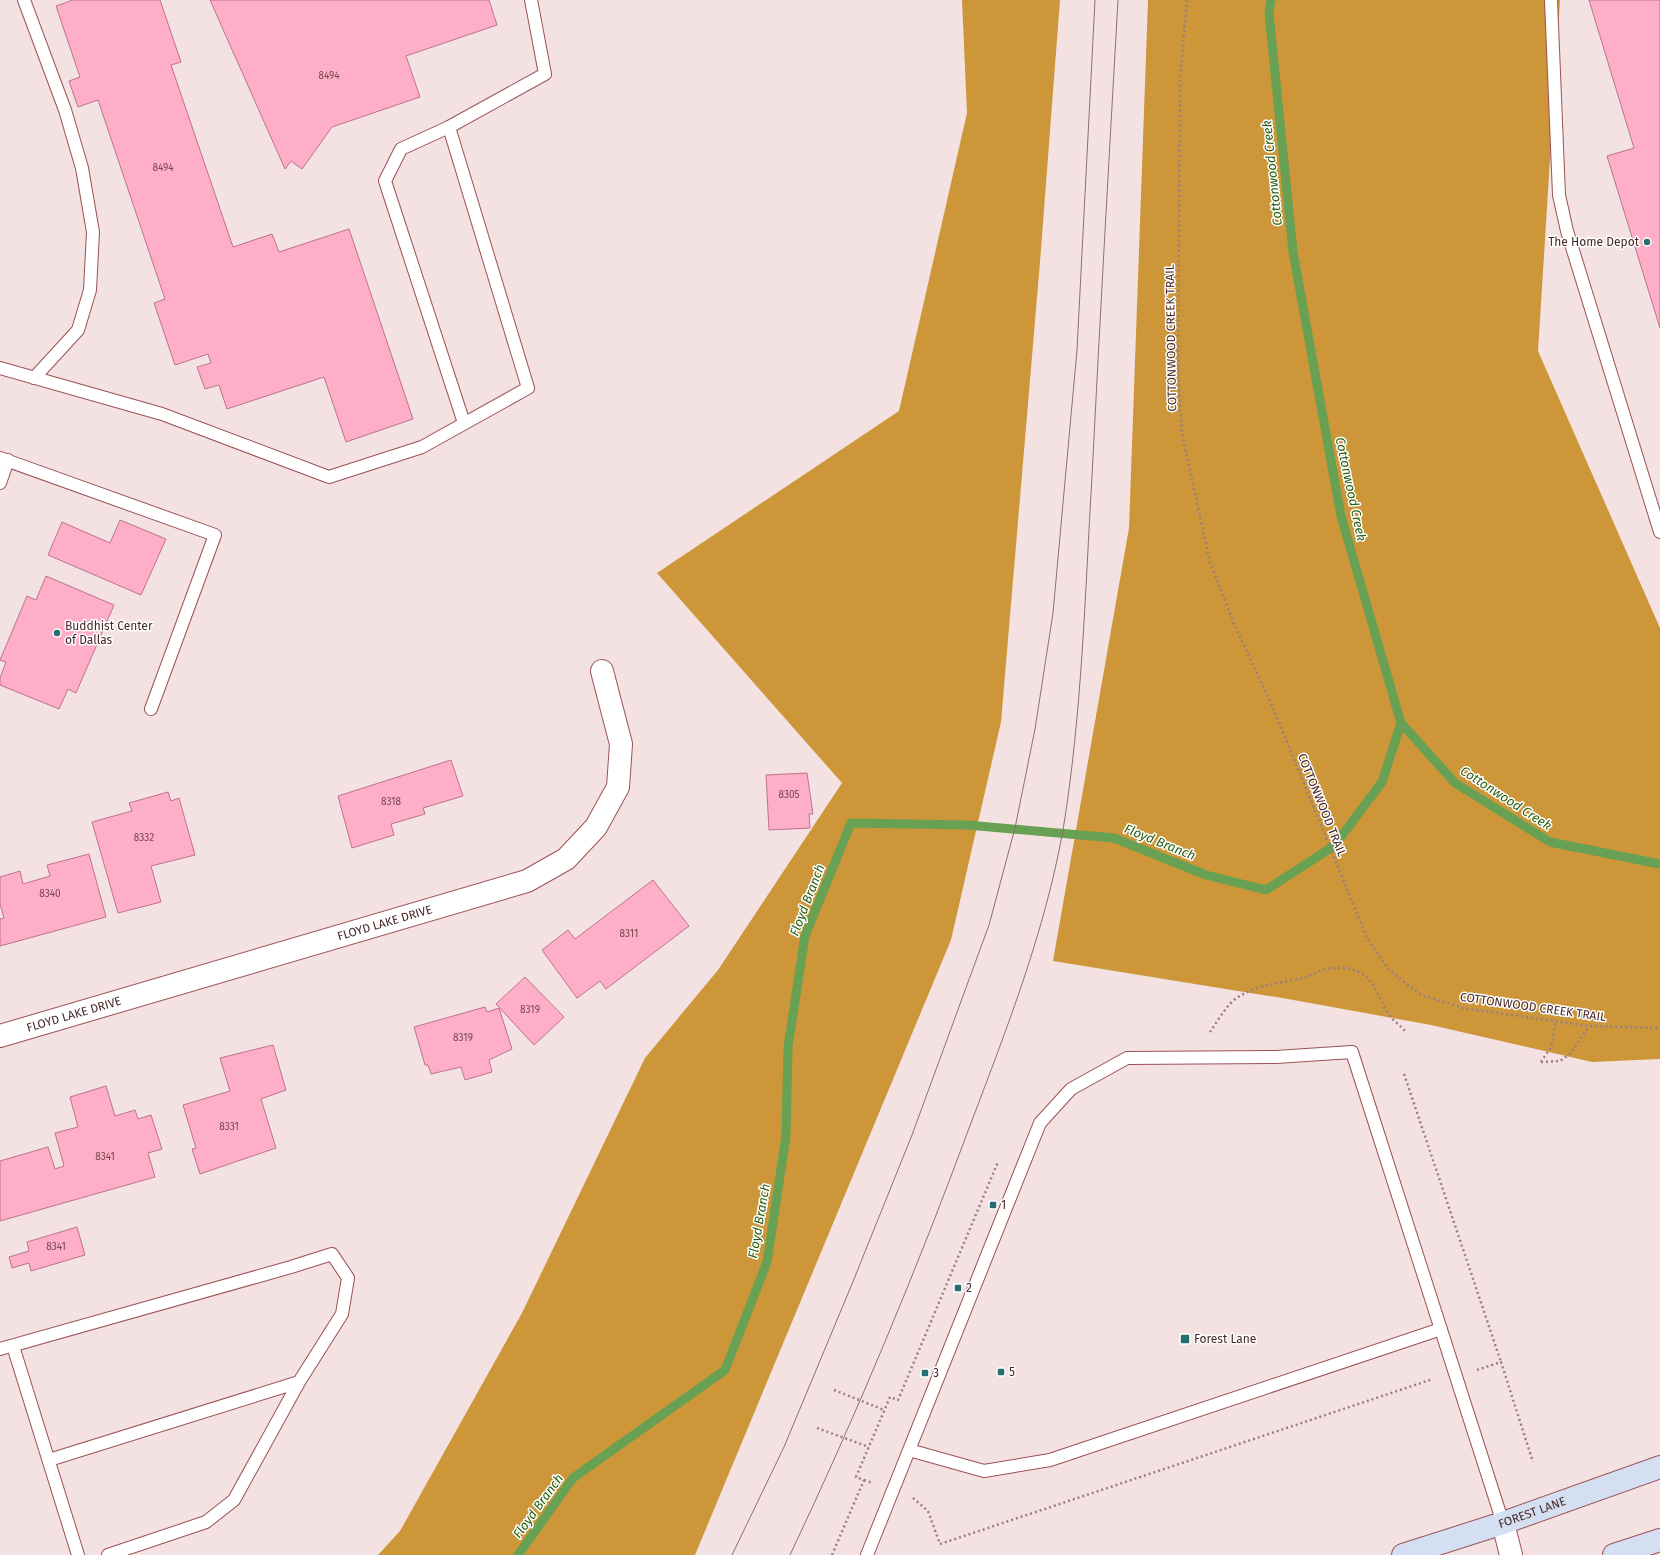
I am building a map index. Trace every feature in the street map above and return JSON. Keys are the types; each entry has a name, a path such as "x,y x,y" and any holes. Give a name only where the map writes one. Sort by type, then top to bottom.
{"main road":[{"name":"FOREST LANE","path":"1403,1555 1503,1523 1660,1467"},
{"path":"1614,1555 1660,1540"}],"street":[{"name":"FLOYD LAKE DRIVE","path":"0,1036 527,881 566,859 596,827 618,787 621,744 602,671"},
{"path":"1503,1523 1511,1555"}],"lane":[{"path":"24,0 69,124 82,168 93,232 90,290 78,330 34,378"},
{"path":"464,423 385,181 401,149 449,127 545,74 531,0"},
{"path":"1551,0 1559,195 1566,232 1660,532"},
{"path":"0,368 162,414 329,477 422,446 528,388 449,127"},
{"path":"0,483 4,459 215,535 151,709"},
{"path":"867,1555 1040,1123 1071,1089 1127,1058 1276,1057 1352,1052 1503,1523"},
{"path":"0,1349 291,1267 332,1254 348,1278 342,1314 299,1382 234,1500 206,1522 108,1555"},
{"path":"909,1450 984,1471 1050,1460 1441,1329"},
{"path":"13,1346 78,1555"},
{"path":"48,1460 299,1382"}],"path":[{"name":"COTTONWOOD CREEK TRAIL","path":"1187,0 1180,95 1178,368 1182,434 1210,562 1234,624 1273,708"},
{"name":"COTTONWOOD TRAIL","path":"1273,708 1355,909"},
{"name":"COTTONWOOD CREEK TRAIL","path":"1355,909 1367,938 1389,970 1421,995 1463,1008 1589,1026 1660,1028"},
{"path":"1210,1032 1234,1000 1265,986 1305,978 1318,971 1334,968 1348,968 1362,973 1376,988 1388,1013 1405,1031"},
{"path":"1556,1021 1551,1047 1542,1062 1560,1061 1570,1054 1589,1026"},
{"path":"1404,1074 1533,1462"},
{"path":"1001,1156 898,1400 890,1397 856,1477 912,1497 928,1511 940,1544 1423,1381 1479,1370 1500,1362"},
{"path":"834,1390 884,1410"},
{"path":"817,1428 869,1447"},
{"path":"832,1555 864,1480"}],"shaded area":[{"path":"962,0 1060,0 1040,262 1001,722 951,940 695,1555 378,1555 400,1531 522,1313 645,1058 718,970 842,783 657,573 899,411 967,113"},
{"path":"1148,0 1560,0 1538,351 1660,628 1660,1059 1592,1062 1431,1025 1288,999 1053,961 1129,528"}],"building":[{"path":"73,0 160,0 181,62 171,65 233,247 272,234 279,252 349,229 413,419 346,442 324,377 227,409 219,385 205,389 197,367 211,363 208,354 175,365 154,303 165,299 98,100 78,107 69,81 80,77 56,6"},
{"path":"210,0 489,0 497,25 406,56 420,97 332,127 302,169 291,161 285,169"},
{"name":"The Home Depot","path":"1589,0 1660,0 1660,328 1607,156 1634,148"},
{"path":"120,520 166,539 141,595 48,555 62,522 110,543"},
{"name":"Buddhist Center of Dallas","path":"46,576 114,605 76,693 68,689 59,709 0,685 0,678 6,662 0,660 27,596 36,600"},
{"path":"451,760 463,796 423,808 425,814 391,824 394,835 352,848 338,796"},
{"path":"807,773 813,814 809,814 810,828 769,830 766,775"},
{"path":"168,792 171,801 179,798 195,855 151,866 161,902 118,913 92,822 132,811 129,803"},
{"path":"89,854 106,917 0,946 0,919 4,918 0,904 0,877 20,871 23,884 50,876 47,865"},
{"path":"653,880 689,926 606,989 600,981 577,998 542,950 568,930 575,939"},
{"path":"525,977 564,1017 534,1045 496,1004"},
{"path":"485,1007 487,1012 499,1008 512,1049 489,1060 492,1072 465,1080 461,1067 431,1074 428,1065 425,1065 414,1027"},
{"path":"273,1045 286,1090 261,1099 276,1148 200,1174 192,1149 196,1148 183,1105 230,1091 220,1058"},
{"path":"106,1086 115,1116 135,1110 138,1119 151,1115 162,1149 148,1153 155,1177 0,1221 0,1161 48,1147 55,1169 64,1166 55,1133 78,1127 70,1097"},
{"path":"77,1227 85,1255 31,1271 29,1263 12,1268 9,1257 29,1251 27,1242"}],"waterway":[{"name":"Cottonwood Creek","path":"1271,0 1269,13 1293,252 1341,516 1401,723 1455,783 1550,842 1660,864"},
{"name":"Floyd Branch","path":"518,1555 573,1478 725,1370 767,1262 786,1136 788,1047 805,936 851,823 967,825 1114,838 1206,875 1266,890 1334,846 1382,782 1401,723"}],"tram line":[{"path":"732,1555 784,1447 912,1135 989,925 1015,828 1035,729 1053,613 1077,350 1095,0"},
{"path":"790,1555 839,1449 908,1287 1024,979 1046,905 1055,868 1063,830 1075,742 1079,698 1118,0"}],"place":[{"name":"The Home Depot","path":"1647,242"},
{"name":"Buddhist Center of Dallas","path":"57,633"},
{"name":"1","path":"993,1205"},
{"name":"2","path":"958,1288"},
{"name":"Forest Lane","path":"1185,1339"},
{"name":"5","path":"1001,1372"},
{"name":"3","path":"925,1373"}]}
